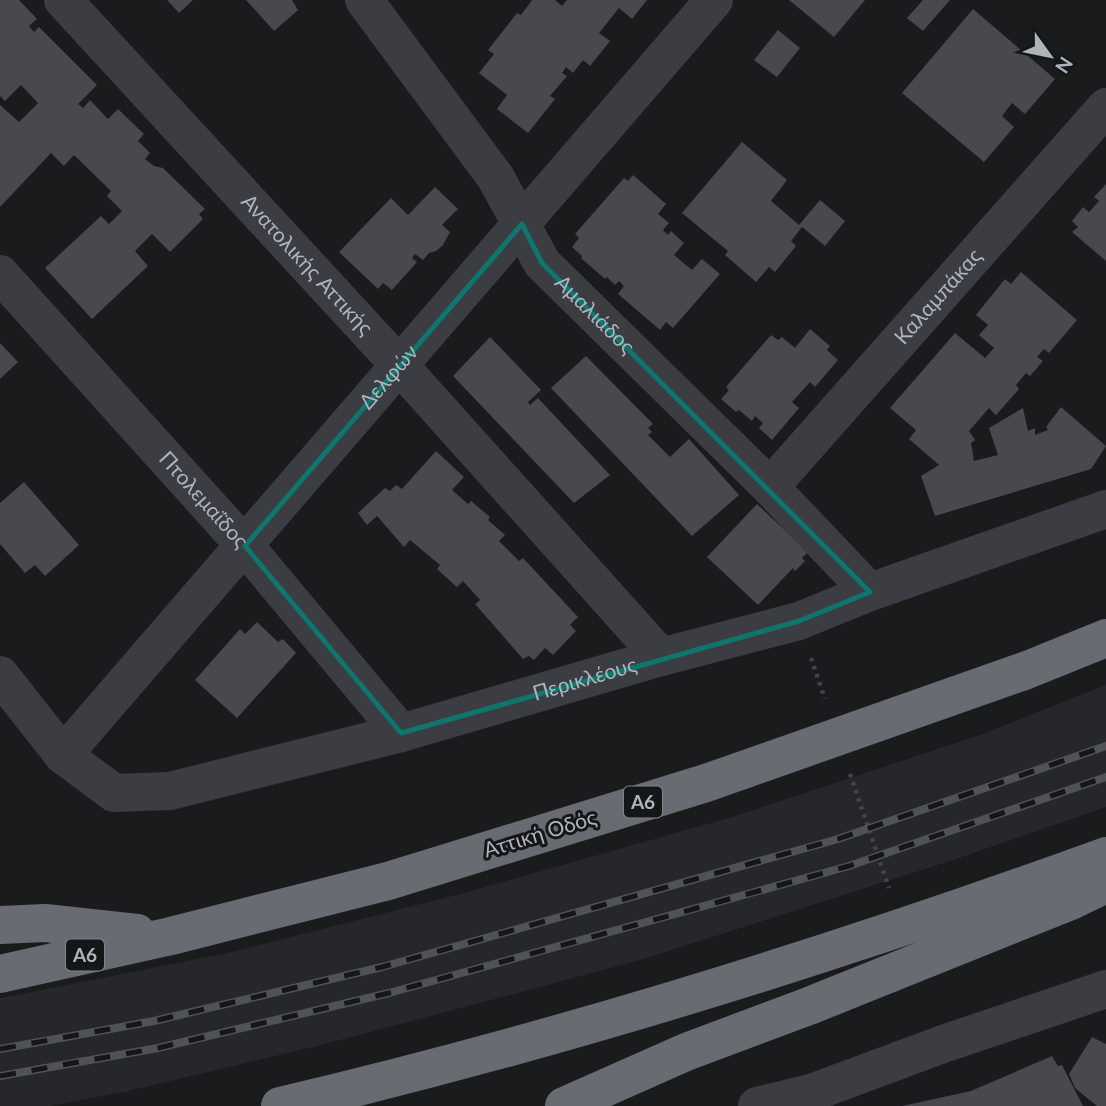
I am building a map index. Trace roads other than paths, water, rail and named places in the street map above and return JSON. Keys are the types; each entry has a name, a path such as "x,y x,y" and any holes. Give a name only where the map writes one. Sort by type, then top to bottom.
{"highway":[{"name":"Αττική Οδός","path":"0,974 171,936 388,881 706,783 1027,670 1106,638"},
{"path":"280,1106 421,1073 680,997 987,899 1106,856"},
{"path":"564,1106 686,1052 872,981 1073,900 1106,884"},
{"path":"0,925 45,923 171,936"}],"street":[{"name":"Ανατολικής Αττικής","path":"63,0 400,366 661,657"},
{"name":"Αμαλιάδος","path":"364,0 496,178 542,263 770,487 870,592"},
{"name":"Δελφών","path":"64,755 714,0"},
{"name":"Καλαμπάκας","path":"770,487 1106,107"},
{"name":"Πτολεμαΐδος","path":"0,274 245,546 401,733"},
{"name":"Περικλέους","path":"0,675 64,755 114,793 170,791 401,733 661,657 799,621 870,592 1106,509"},
{"path":"757,1106 815,1100 943,1044 1106,989"}],"railway":[{"path":"0,1049 154,1021 382,967 838,839 1106,746"},
{"path":"0,1076 158,1048 389,993 849,866 1106,777"}]}
